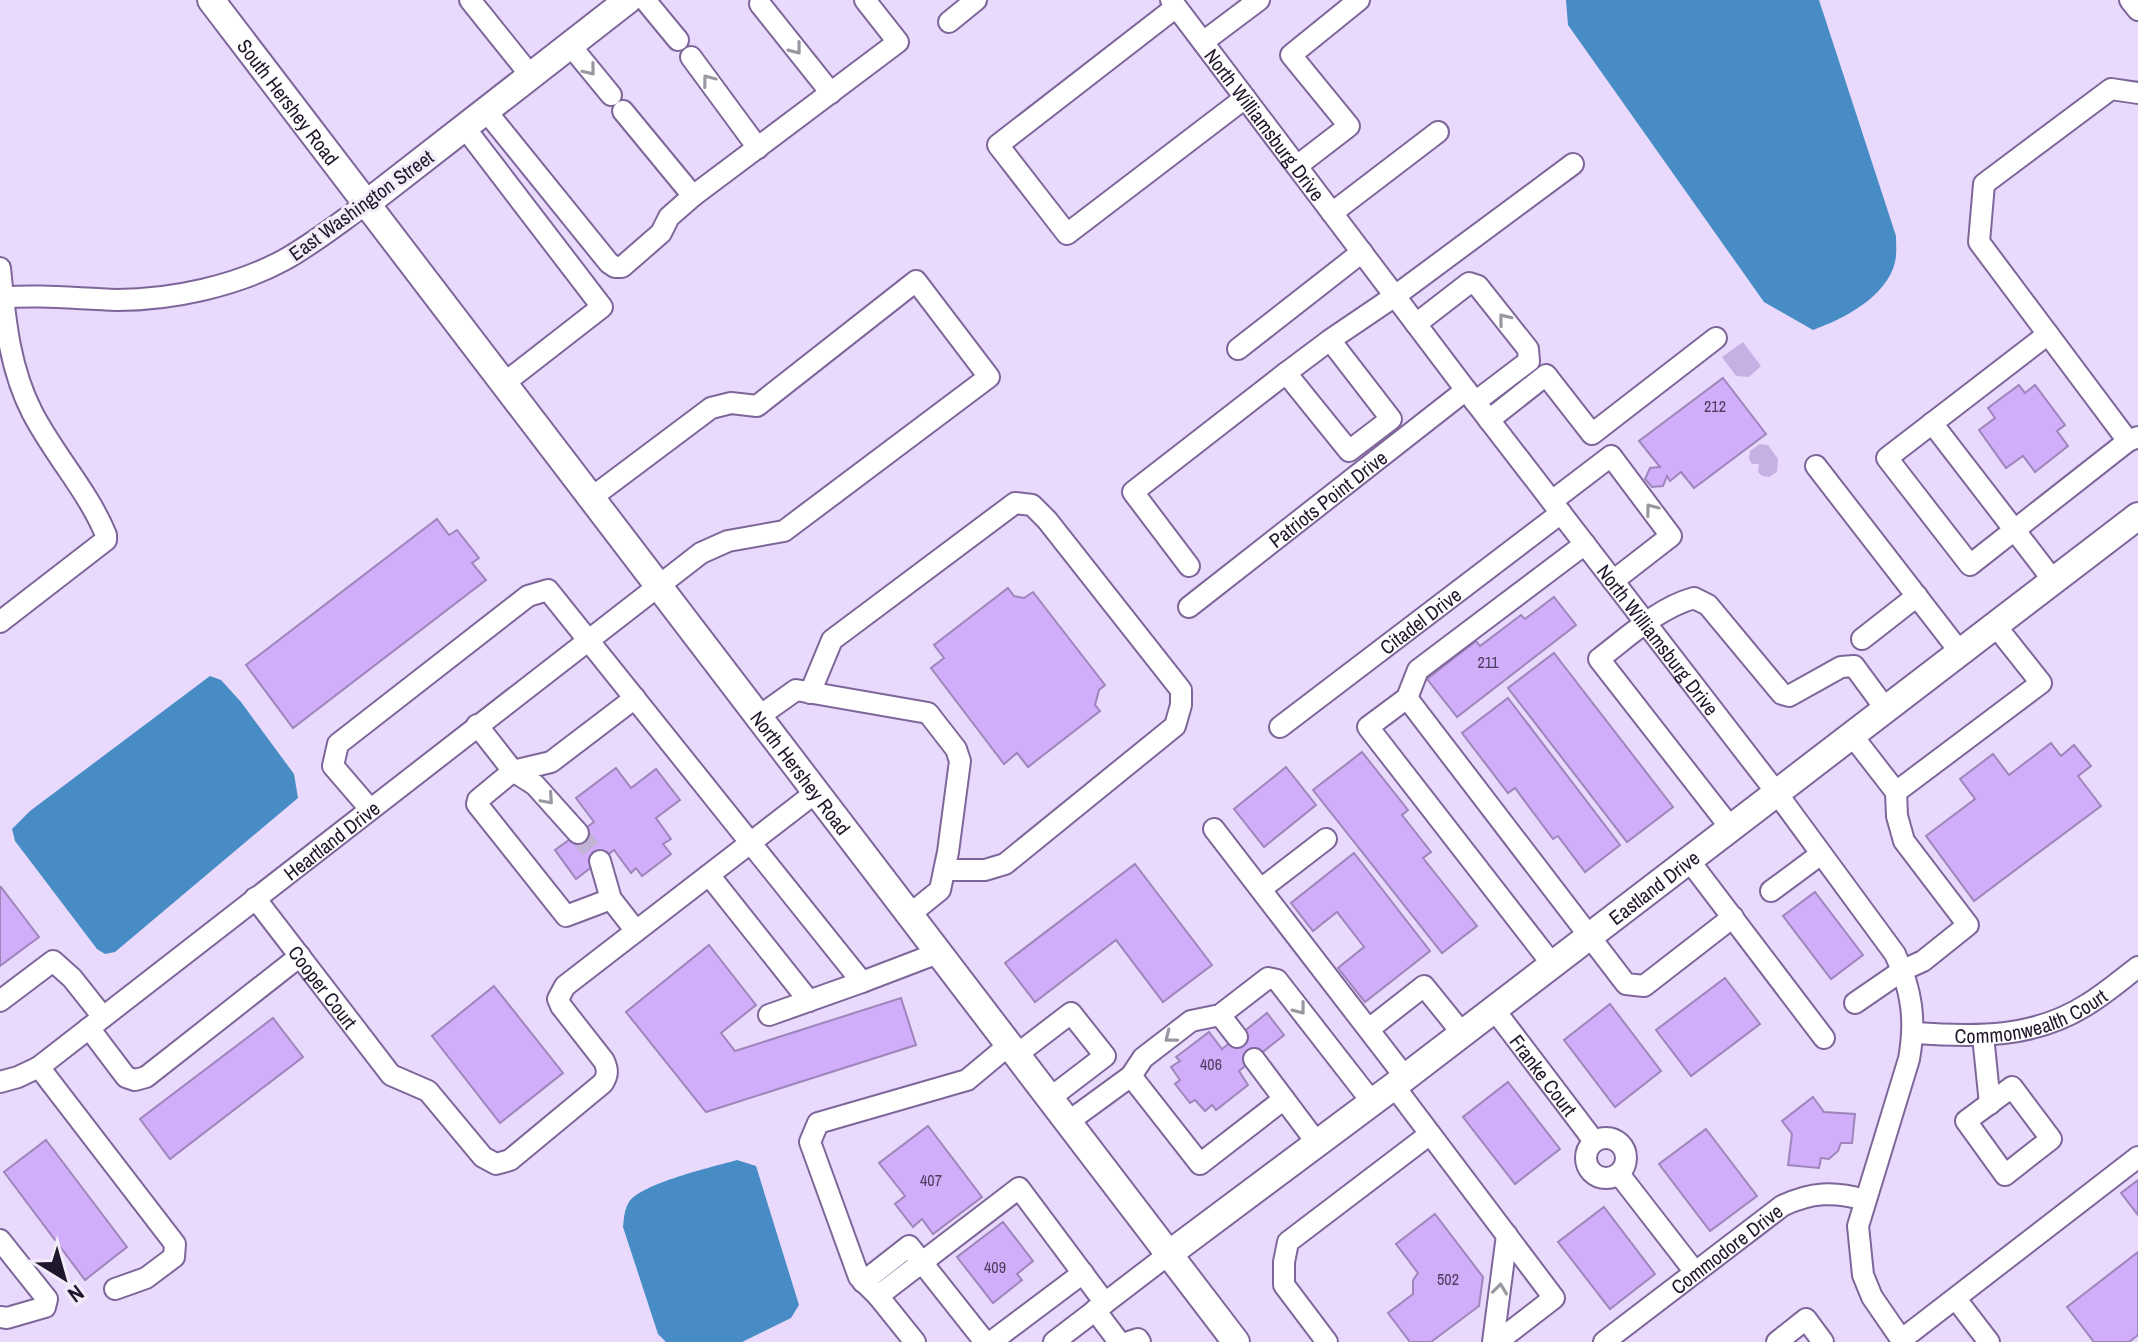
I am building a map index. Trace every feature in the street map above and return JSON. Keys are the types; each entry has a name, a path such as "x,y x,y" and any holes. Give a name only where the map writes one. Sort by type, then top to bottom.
{"main road":[{"name":"South Hershey Road","path":"211,0 366,204"},
{"name":"East Washington Street","path":"366,204 628,0"},
{"name":"North Hershey Road","path":"366,204 1236,1342"},
{"name":"Eastland Drive","path":"1169,1254 2138,516"}],"street":[{"path":"470,0 531,76"},
{"path":"645,0 678,40"},
{"path":"486,111 609,263 622,267 661,233 669,217 693,196 898,42 865,0"},
{"path":"949,22 976,0"},
{"path":"1203,42 1259,0"},
{"path":"1297,166 1349,126 1291,55 1359,0"},
{"path":"2130,0 2138,10"},
{"path":"1173,3 998,145 1067,234 1245,98"},
{"name":"North Williamsburg Drive","path":"1173,3 1776,792 1895,954 1912,1001 1914,1033 1909,1059 1858,1226 1863,1275 1878,1310 1902,1341"},
{"path":"760,4 831,93"},
{"path":"570,45 693,196"},
{"path":"691,57 758,148"},
{"path":"2048,334 1887,458 1970,565 2133,439 1979,242 1984,184 2111,89 2138,93"},
{"path":"465,128 602,307 503,384"},
{"path":"1332,213 1438,132"},
{"path":"1189,566 1133,492 1330,340 1395,296 1573,164"},
{"name":"East Washington Street","path":"2,298 38,296 120,300 212,286 248,276 283,261 366,204"},
{"path":"1238,349 1362,252"},
{"path":"0,268 11,352 23,392 106,535 106,540 91,553 0,622"},
{"name":"Heartland Drive","path":"0,1082 39,1067 701,553 728,541 784,531 989,377 916,281 757,406 731,403 711,408 591,498"},
{"name":"Patriots Point Drive","path":"1189,607 1471,396 1529,361 1528,349 1478,286 1469,283 1416,324"},
{"path":"1489,420 1546,375 1592,434 1716,338"},
{"path":"1286,373 1349,451 1391,419 1330,340"},
{"path":"1932,423 2053,580"},
{"name":"Citadel Drive","path":"1280,727 1556,507 1611,456 1671,536 1613,581"},
{"path":"1816,466 1960,652"},
{"path":"810,693 832,640 1015,503 1032,505 1047,520 1181,690 1181,705 1175,726 1005,864 985,870 945,870"},
{"path":"1552,964 1368,727 1407,698 1418,670 1585,544"},
{"path":"370,809 333,766 338,744 528,596 548,590 862,982"},
{"path":"1862,639 1917,596"},
{"path":"1730,827 1599,659 1680,601 1694,598 1708,605 1782,694 1789,696 1841,667 1854,666 1885,708"},
{"path":"1896,792 2041,683 1995,625"},
{"path":"758,717 796,690 928,713 956,749 960,761 940,890 909,915"},
{"path":"611,899 566,916 477,804 513,771 551,762 635,698"},
{"path":"1407,698 1626,984 1644,986 1733,917"},
{"path":"477,725 513,771 535,785 578,833"},
{"path":"1851,734 1896,792 1897,816 1904,841 1968,925 1923,961 1903,970 1855,1003"},
{"path":"600,861 611,899 636,931 815,793"},
{"path":"1214,829 1369,1029 1430,1134 1554,1298 1495,1342"},
{"path":"1261,889 1326,839"},
{"path":"1771,891 1821,854"},
{"path":"1688,859 1824,1038"},
{"path":"709,875 809,1001"},
{"name":"Cooper Court","path":"255,898 391,1075 428,1091 489,1162 496,1164 510,1160 603,1083 608,1069 604,1061 558,999 565,986 636,931"},
{"path":"769,1015 938,953"},
{"path":"0,1001 53,961 72,978 126,1077 135,1080 146,1077 300,956"},
{"name":"Commonwealth Court","path":"1914,1033 1983,1036 2029,1030 2089,1004 2138,967"},
{"path":"1068,1122 1131,1076 1143,1058 1191,1021 1220,1015 1268,978 1277,980 1372,1102"},
{"path":"1369,1029 1424,986 1462,1033"},
{"name":"Franke Court","path":"1493,1008 1594,1141"},
{"path":"915,1342 859,1277 810,1142 818,1123 967,1080 1071,1013 1105,1056 1050,1098"},
{"path":"1220,1015 1237,1037"},
{"path":"1983,1036 1990,1104"},
{"path":"1254,1059 1317,1143"},
{"path":"39,1067 175,1244 174,1257 156,1271 115,1289"},
{"path":"1131,1076 1200,1164 1284,1099"},
{"path":"1327,1342 1284,1285 1288,1242 1430,1134"},
{"path":"1612,1138 1626,1150 1626,1163 1619,1174 1607,1178 1590,1171 1586,1152 1594,1141 1612,1138"},
{"path":"1902,1341 2138,1157"},
{"path":"1619,1174 1695,1272"},
{"path":"871,1289 922,1263 1019,1188 1083,1273 1119,1342"},
{"name":"Commodore Drive","path":"1604,1342 1782,1206 1800,1197 1822,1192 1842,1193 1865,1200"},
{"path":"1495,1342 1507,1235"},
{"path":"0,1240 47,1299 45,1307 7,1318 0,1317"},
{"path":"1054,1342 1169,1254"},
{"path":"922,1263 985,1342"},
{"path":"991,1342 1083,1273"},
{"path":"1956,1299 1989,1342"},
{"path":"1777,1342 1806,1319 1823,1342"},
{"path":"1129,1342 1138,1339 1140,1342"}],"shaded area":[{"path":"1743,342 1761,366 1749,377 1736,376 1722,357"},
{"path":"1760,444 1768,445 1778,459 1777,472 1769,477 1762,476 1758,472 1759,464 1752,464 1749,459 1750,451"}],"water":[{"path":"1566,0 1819,0 1896,236 1895,262 1883,286 1850,313 1813,330 1764,302 1568,25"},
{"path":"210,676 221,680 241,702 294,774 298,798 115,952 105,954 97,949 15,841 12,829 30,811"},
{"path":"737,1160 756,1166 799,1305 791,1318 742,1342 666,1342 658,1334 623,1227 626,1208 636,1195 648,1188"}],"building":[{"path":"1723,378 1766,434 1694,488 1681,472 1670,481 1667,476 1663,486 1652,487 1645,479 1650,468 1660,467 1639,441"},
{"path":"2019,385 2025,393 2035,385 2065,425 2057,431 2068,446 2035,472 2023,456 2006,468 1979,430 1995,418 1988,408"},
{"path":"437,519 449,535 457,530 479,558 472,563 486,580 293,728 246,665"},
{"path":"1008,588 1014,596 1024,598 1033,592 1105,685 1099,690 1095,705 1100,711 1028,767 1017,753 1004,764 931,668 944,658 934,645"},
{"path":"1554,597 1576,625 1457,717 1427,679 1476,641 1480,646 1521,615 1525,619"},
{"path":"1554,653 1673,807 1627,842 1508,688"},
{"path":"1508,698 1620,845 1585,872 1558,836 1553,839 1515,788 1508,793 1462,733"},
{"path":"2051,743 2061,756 2074,745 2091,766 2078,776 2101,806 1974,901 1926,836 1975,799 1960,779 1993,754 2009,775"},
{"path":"1362,752 1408,810 1402,815 1431,852 1423,858 1477,926 1442,953 1313,790"},
{"path":"1286,767 1316,805 1264,847 1234,809"},
{"path":"616,768 631,788 656,769 680,800 656,818 671,839 663,844 671,854 642,876 636,868 631,873 614,850 576,879 555,850 594,822 576,798"},
{"path":"1354,853 1430,951 1365,1002 1338,968 1364,947 1337,912 1313,931 1291,903"},
{"path":"1135,864 1212,965 1163,1002 1116,940 1035,1002 1005,963"},
{"path":"0,888 39,937 0,966"},
{"path":"1815,892 1863,955 1831,979 1783,916"},
{"path":"709,945 756,1005 721,1033 735,1051 901,998 916,1045 706,1112 626,1012"},
{"path":"1725,978 1760,1024 1691,1076 1656,1030"},
{"path":"494,986 563,1073 500,1123 432,1036"},
{"path":"1610,1004 1661,1071 1615,1107 1564,1040"},
{"path":"1267,1013 1284,1035 1239,1071 1248,1085 1216,1110 1212,1105 1205,1111 1195,1100 1190,1103 1175,1084 1180,1080 1171,1067 1180,1061 1176,1057 1209,1032 1222,1049"},
{"path":"273,1018 303,1057 170,1159 140,1119"},
{"path":"1508,1082 1560,1149 1515,1184 1463,1117"},
{"path":"1813,1097 1824,1112 1855,1114 1852,1143 1841,1143 1829,1159 1821,1158 1819,1168 1788,1165 1792,1134 1782,1121"},
{"path":"928,1126 982,1197 933,1234 922,1219 913,1227 895,1204 905,1196 879,1163"},
{"path":"1706,1129 1757,1196 1710,1231 1659,1164"},
{"path":"46,1140 127,1247 85,1280 4,1172"},
{"path":"2138,1180 2138,1215 2121,1193"},
{"path":"1604,1207 1655,1274 1610,1309 1558,1242"},
{"path":"1435,1214 1483,1277 1479,1306 1431,1342 1410,1342 1388,1313 1413,1294 1413,1280 1418,1273 1396,1244"},
{"path":"1003,1222 1033,1261 1017,1274 1022,1280 993,1303 957,1257"},
{"path":"2138,1252 2138,1335 2129,1342 2094,1342 2067,1307"}],"tunnel":[{"path":"578,833 600,861"}]}
